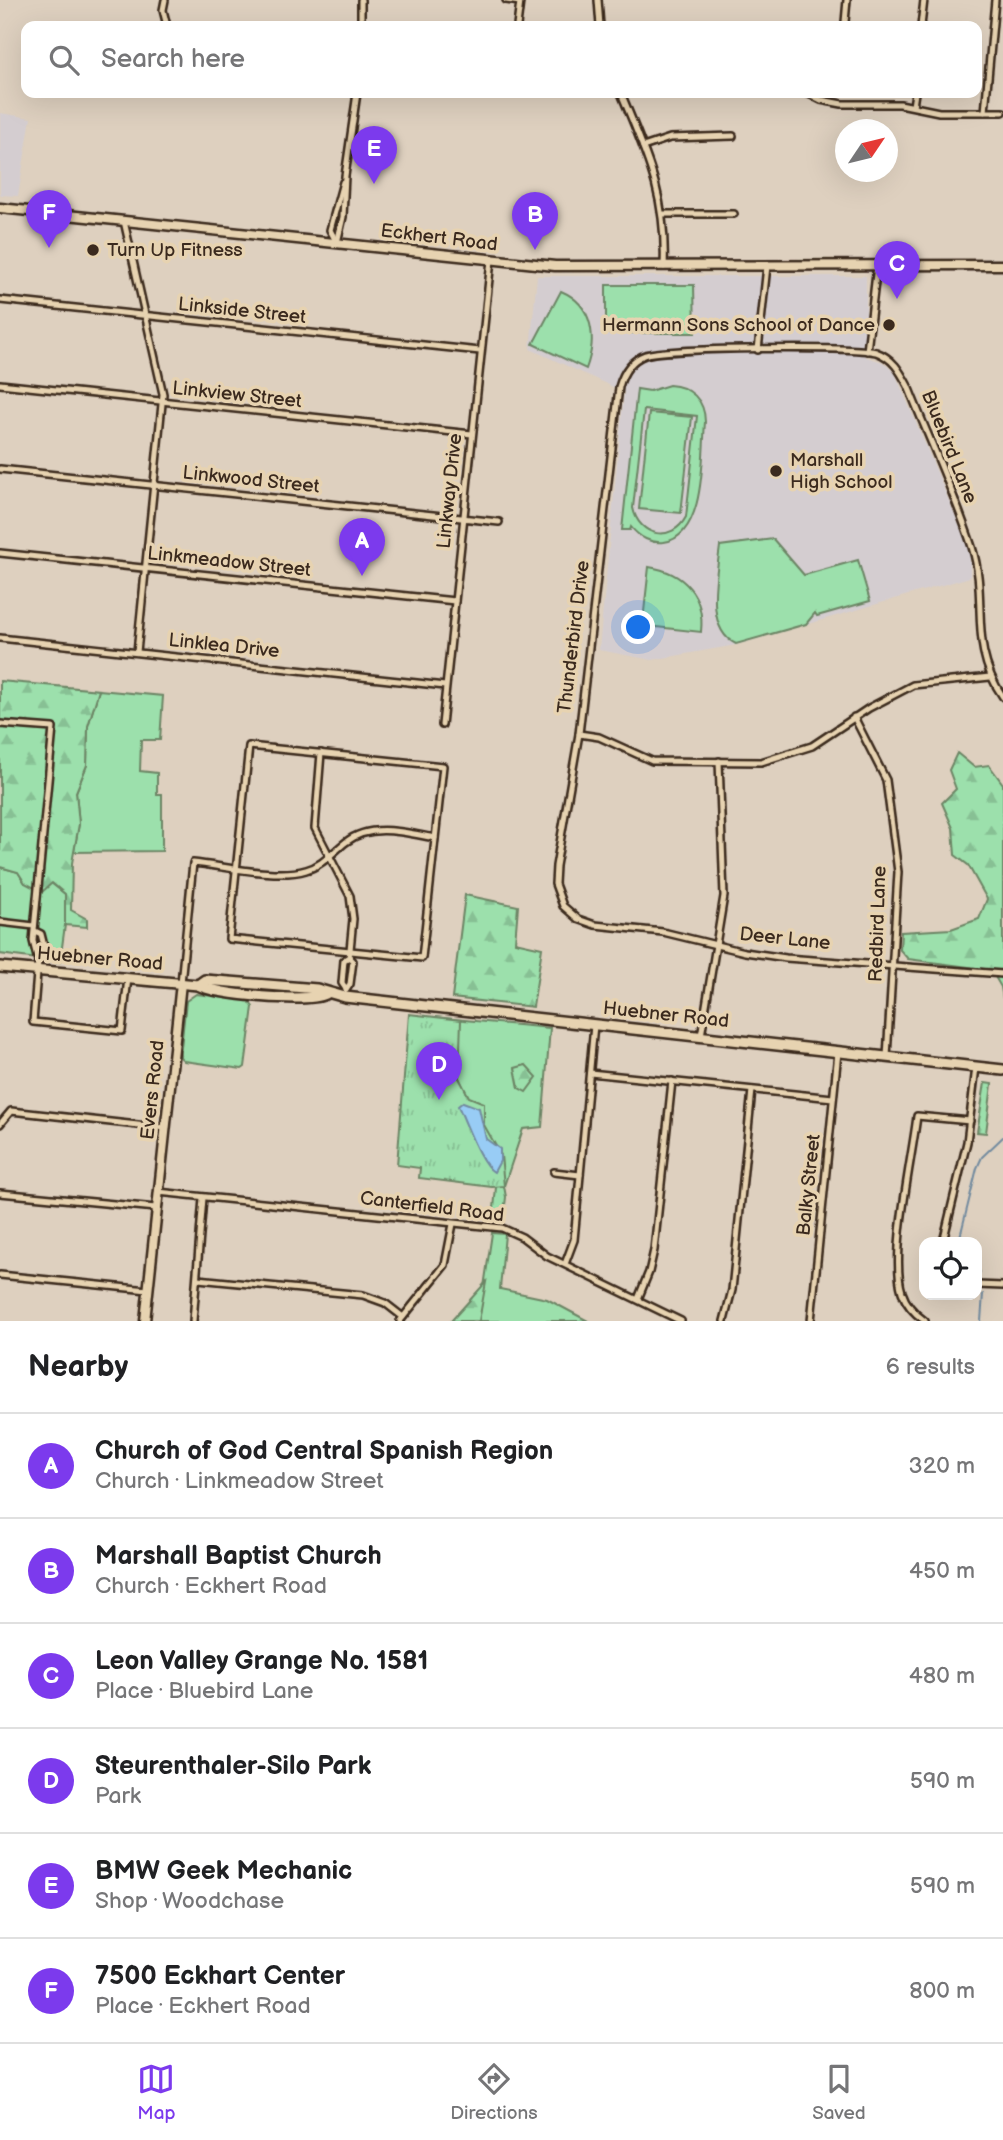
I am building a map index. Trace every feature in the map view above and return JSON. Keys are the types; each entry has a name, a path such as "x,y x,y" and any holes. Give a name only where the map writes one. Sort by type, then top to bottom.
{"main road":[{"name":"Eckhert Road","path":"0,208 555,266 1003,265"},
{"name":"Huebner Road","path":"0,967 38,966 198,985 205,989 317,999 326,994 345,993 594,1025 1003,1070"},
{"name":"Evers Road","path":"145,1321 181,983"}],"street":[{"path":"165,0 163,10 166,21"},
{"path":"361,0 361,21"},
{"path":"506,0 520,2 518,21"},
{"path":"598,0 600,21"},
{"path":"845,21 847,0"},
{"path":"922,21 924,0"},
{"path":"985,112 995,0"},
{"path":"337,243 343,217 345,176 355,98"},
{"path":"623,98 643,147 664,214 664,267"},
{"path":"821,98 835,103 913,106 939,112 1003,112"},
{"path":"913,106 914,98"},
{"path":"643,147 670,138 733,136"},
{"path":"337,243 330,230 345,176"},
{"path":"664,214 734,214"},
{"path":"124,221 163,394 137,652"},
{"name":"Linkway Drive","path":"442,725 491,260"},
{"path":"767,266 758,350 867,351 877,265"},
{"name":"Linkside Street","path":"0,300 480,351"},
{"name":"Thunderbird Drive","path":"569,912 557,897 555,884 579,734 619,387 631,365 648,354 758,350"},
{"name":"Bluebird Lane","path":"867,351 889,358 900,371 972,546 977,570 980,640 990,677 1003,697"},
{"name":"Linkview Street","path":"0,384 472,434"},
{"name":"Linkwood Street","path":"0,469 499,522"},
{"name":"Linkmeadow Street","path":"0,553 455,601"},
{"name":"Linklea Drive","path":"0,638 445,686"},
{"path":"579,734 599,737 652,761 752,763 777,759 812,746 854,717 914,685 990,677"},
{"name":"Redbird Lane","path":"854,717 882,771 891,808 899,891 887,1057"},
{"path":"0,724 53,728 34,928 34,953 38,966 33,1022 122,1031 128,978"},
{"path":"249,746 321,753 443,766 422,958 349,954 229,939 249,746"},
{"path":"321,753 314,817 317,834 350,897 353,919 349,954 353,961 350,984 345,993"},
{"path":"701,1037 724,896 719,761"},
{"path":"236,867 296,872 312,868 352,838 367,832 404,832 435,838"},
{"name":"Evers Road","path":"181,983 193,863 236,867"},
{"name":"Deer Lane","path":"569,912 594,925 663,932 714,946 786,958 1003,974"},
{"path":"0,922 34,928 41,934 47,954 38,966"},
{"path":"565,1264 574,1240 594,1025"},
{"name":"Balky Street","path":"811,1321 838,1052"},
{"path":"944,1237 970,1121 976,1067"},
{"path":"590,1073 833,1098"},
{"path":"638,1299 653,1259 672,1081"},
{"path":"724,1321 732,1290 752,1090"},
{"path":"0,1124 11,1111 165,1128"},
{"path":"925,1321 906,1301 900,1278 901,1225 917,1116 970,1121"},
{"path":"554,1172 580,1175"},
{"name":"Canterfield Road","path":"159,1192 509,1230 565,1264 681,1321"},
{"path":"0,1193 156,1209"},
{"path":"193,1321 203,1198"},
{"path":"198,1279 363,1295 386,1303 401,1319 445,1265 453,1224"},
{"path":"0,1275 148,1290"},
{"path":"982,1284 1003,1286"}],"shaded area":[{"path":"0,113 31,118 18,196 0,195"},
{"name":"Marshall High School","path":"537,276 866,276 866,357 883,362 895,373 970,550 970,577 736,645 652,660 599,650 624,392 530,349"}],"green space":[{"path":"606,285 694,285 695,333 606,333"},
{"path":"561,291 580,305 590,324 592,335 586,369 533,344"},
{"path":"669,385 690,391 702,407 705,422 702,473 695,510 688,525 678,536 664,542 646,539 631,527 630,530 622,530 637,389 650,391","holes":["644,410 697,416 686,517 673,531 656,533 642,525 633,508"]},
{"path":"649,413 692,417 681,513 639,509"},
{"path":"773,539 804,575 858,560 870,601 817,616 815,613 806,624 736,644 726,637 716,614 715,585 720,546"},
{"path":"649,567 672,574 690,588 699,607 701,632 647,626 643,621"},
{"path":"0,681 99,690 88,726 87,765 76,792 79,824 72,863 71,910 87,919 87,927 65,925 65,894 52,883 42,892 25,883 18,872 0,867"},
{"path":"99,690 163,696 160,740 141,740 140,771 157,773 157,794 162,794 162,851 74,852 79,824 76,792 87,765 88,726"},
{"path":"957,753 974,767 989,765 1003,784 1003,999 1001,987 991,970 908,959 900,950 901,932 951,929 979,919 987,899 968,865 955,855 953,828 942,803 956,789 949,770"},
{"path":"0,867 18,872 25,883 51,883 65,894 65,925 60,962 0,954"},
{"path":"465,895 518,906 515,942 542,948 533,1007 452,998"},
{"path":"196,994 248,1000 253,1007 245,1067 242,1069 184,1061 180,1057 186,1001"},
{"path":"409,1014 461,1020 459,1078 469,1097 484,1103 484,1125 501,1155 504,1186 492,1187 419,1178 420,1168 397,1165"},
{"path":"432,1017 550,1028 542,1127 523,1129 504,1186 506,1197 503,1222 493,1220 496,1187 488,1170 474,1111"},
{"path":"526,1065 537,1077 526,1092 519,1088 515,1068"},
{"path":"985,1083 992,1084 986,1133 977,1132"},
{"path":"492,1233 505,1234 500,1289 547,1299 588,1321 479,1321"},
{"path":"486,1282 479,1321 451,1321"}],"water":[{"path":"463,1102 479,1108 486,1139 500,1149 500,1161 494,1172 484,1161 458,1106"}],"waterway":[{"path":"960,1237 977,1168 982,1157 1003,1137"},
{"path":"981,1321 983,1294"}],"place":[{"name":"BMW Geek Mechanic","path":"374,184"},
{"name":"7500 Eckhart Center","path":"49,248"},
{"name":"Turn Up Fitness","path":"93,250"},
{"name":"Marshall Baptist Church","path":"535,250"},
{"name":"Leon Valley Grange No. 1581","path":"897,299"},
{"name":"Hermann Sons School of Dance","path":"889,325"},
{"name":"Marshall High School","path":"776,471"},
{"name":"Church of God Central Spanish Region","path":"362,576"},
{"name":"Steurenthaler-Silo Park","path":"439,1100"}]}
